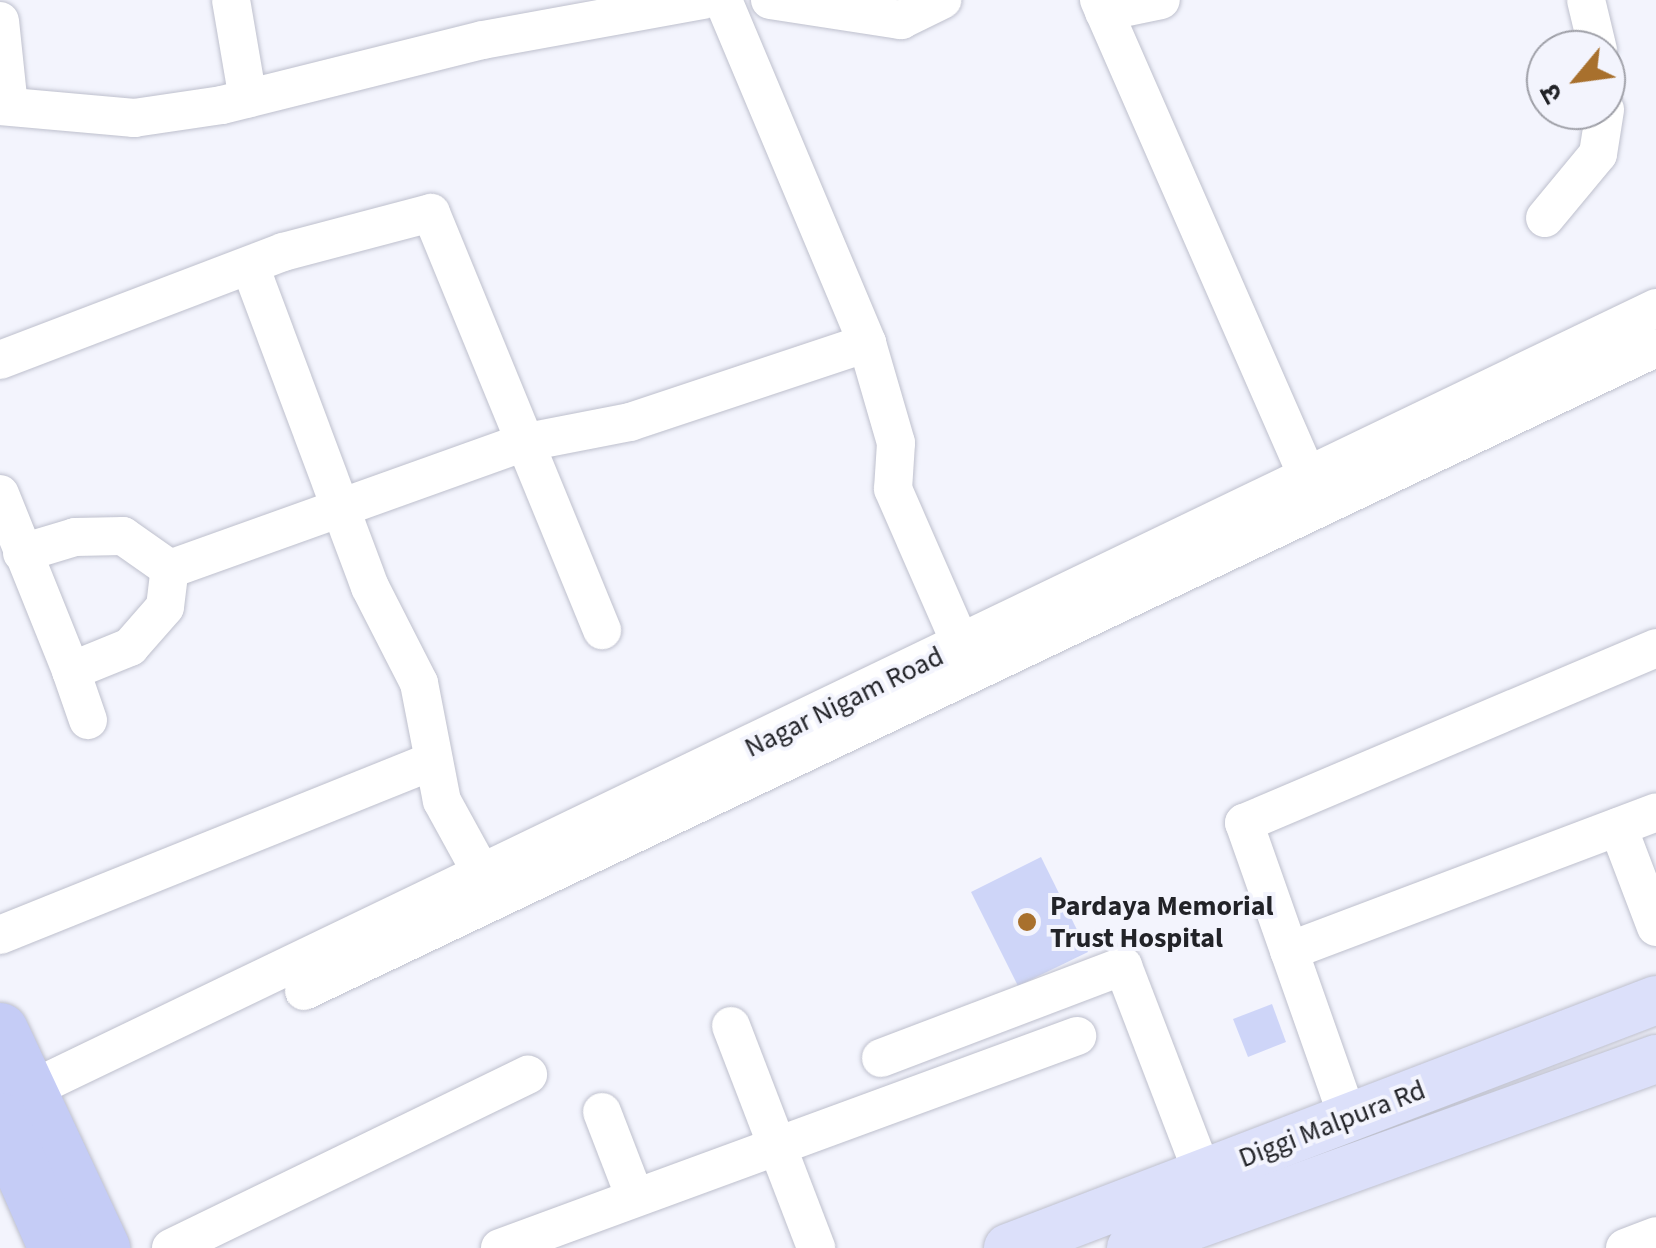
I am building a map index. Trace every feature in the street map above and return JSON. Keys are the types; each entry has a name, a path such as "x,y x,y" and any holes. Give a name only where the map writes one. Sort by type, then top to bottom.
{"highway":[{"path":"0,1030 15,1112 56,1248"},
{"path":"15,1112 102,1248"}],"main road":[{"name":"Diggi Malpura Rd","path":"1132,1248 1195,1217 1348,1118 1656,1000"},
{"name":"Diggi Malpura Rd","path":"1008,1248 1195,1217 1656,1059"}],"street":[{"path":"231,0 248,99"},
{"path":"0,21 4,106 134,118 248,99 660,2 704,0"},
{"path":"724,0 866,343 896,443 893,489 961,645"},
{"path":"770,0 901,20 942,0"},
{"path":"1161,0 1102,6 1314,490"},
{"path":"1586,0 1593,30"},
{"path":"1545,218 1598,154 1602,130"},
{"path":"0,360 250,266 431,213 483,326 522,443 602,630"},
{"path":"250,266 340,508 419,683 442,801 483,876"},
{"name":"Nagar Nigam Road","path":"15,1112 558,876 1314,490 1656,308"},
{"path":"170,570 522,443 666,411 866,343"},
{"name":"Nagar Nigam Road","path":"15,1112 483,876 961,645 1314,490 1656,348"},
{"path":"0,494 88,720"},
{"path":"22,554 75,537 123,536 170,570"},
{"path":"71,671 130,647 165,607 170,570"},
{"path":"1348,1118 1244,823 1656,648"},
{"path":"0,935 433,761"},
{"path":"1289,951 1656,812"},
{"path":"1618,827 1656,926"},
{"path":"881,1058 1120,964 1195,1217"},
{"path":"731,1026 816,1248"},
{"path":"500,1248 1077,1036"},
{"path":"171,1248 528,1075"},
{"path":"602,1112 634,1196"},
{"path":"1625,1248 1656,1236"}],"building":[{"path":"1041,857 1088,952 1018,986 971,892"},
{"path":"1272,1004 1286,1042 1248,1057 1233,1019"}],"place":[{"name":"Pardaya Memorial Trust Hospital","path":"1027,922"}]}
